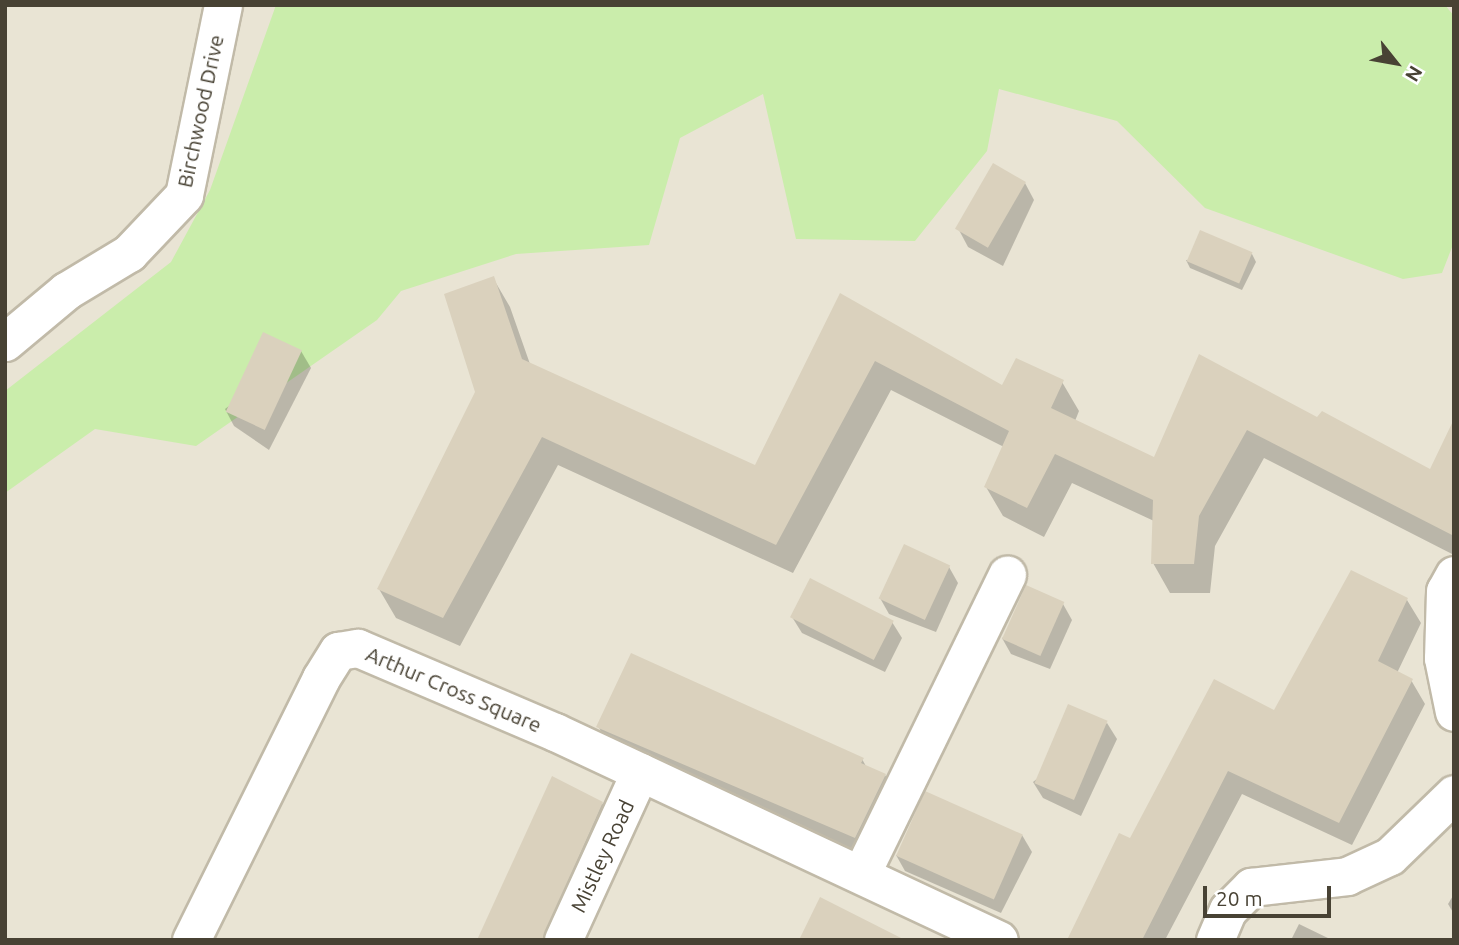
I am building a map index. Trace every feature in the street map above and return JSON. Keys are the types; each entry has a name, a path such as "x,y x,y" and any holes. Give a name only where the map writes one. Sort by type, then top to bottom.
{"street":[{"name":"Birchwood Drive","path":"5,342 66,291 129,253 184,195 223,5"},
{"path":"862,872 1007,575"},
{"path":"1454,575 1446,591 1443,658 1454,712"},
{"name":"Arthur Cross Square","path":"191,940 338,651 358,648 640,772 751,827 862,872 999,940"},
{"name":"Mistley Road","path":"563,940 640,772"},
{"path":"1215,940 1228,911 1251,887 1347,876 1390,856 1454,794"}],"shaded area":[{"path":"5,5 1454,5 1454,940 5,940"}],"green space":[{"path":"276,5 1445,5 1454,16 1454,242 1442,273 1403,279 1205,208 1117,121 999,89 987,151 915,241 796,239 763,94 680,138 649,245 516,254 401,291 377,320 196,446 95,429 5,493 5,391 171,262 210,190"}],"building":[{"path":"993,163 1026,182 988,248 955,229"},
{"path":"1200,230 1252,252 1239,284 1187,261"},
{"path":"494,276 522,359 755,465 840,293 1002,385 1016,358 1064,380 1051,408 1154,457 1199,354 1317,417 1322,411 1430,469 1454,419 1454,536 1247,430 1199,516 1194,564 1151,564 1153,500 1055,454 1027,508 984,487 1009,431 875,361 776,545 542,437 443,618 377,589 475,392 444,294"},
{"path":"263,332 302,350 265,430 226,412"},
{"path":"904,544 950,566 925,620 879,598"},
{"path":"1351,570 1408,598 1378,661 1413,679 1339,823 1228,771 1142,940 1067,940 1119,833 1130,838 1214,679 1274,710"},
{"path":"810,578 894,621 874,660 790,617"},
{"path":"1026,585 1064,602 1040,656 1002,639"},
{"path":"631,653 864,758 861,763 886,774 855,838 596,727"},
{"path":"1068,704 1108,721 1074,800 1034,783"},
{"path":"552,776 603,802 542,940 477,940"},
{"path":"925,791 1023,835 994,899 896,856"},
{"path":"820,897 905,940 799,940"}]}
